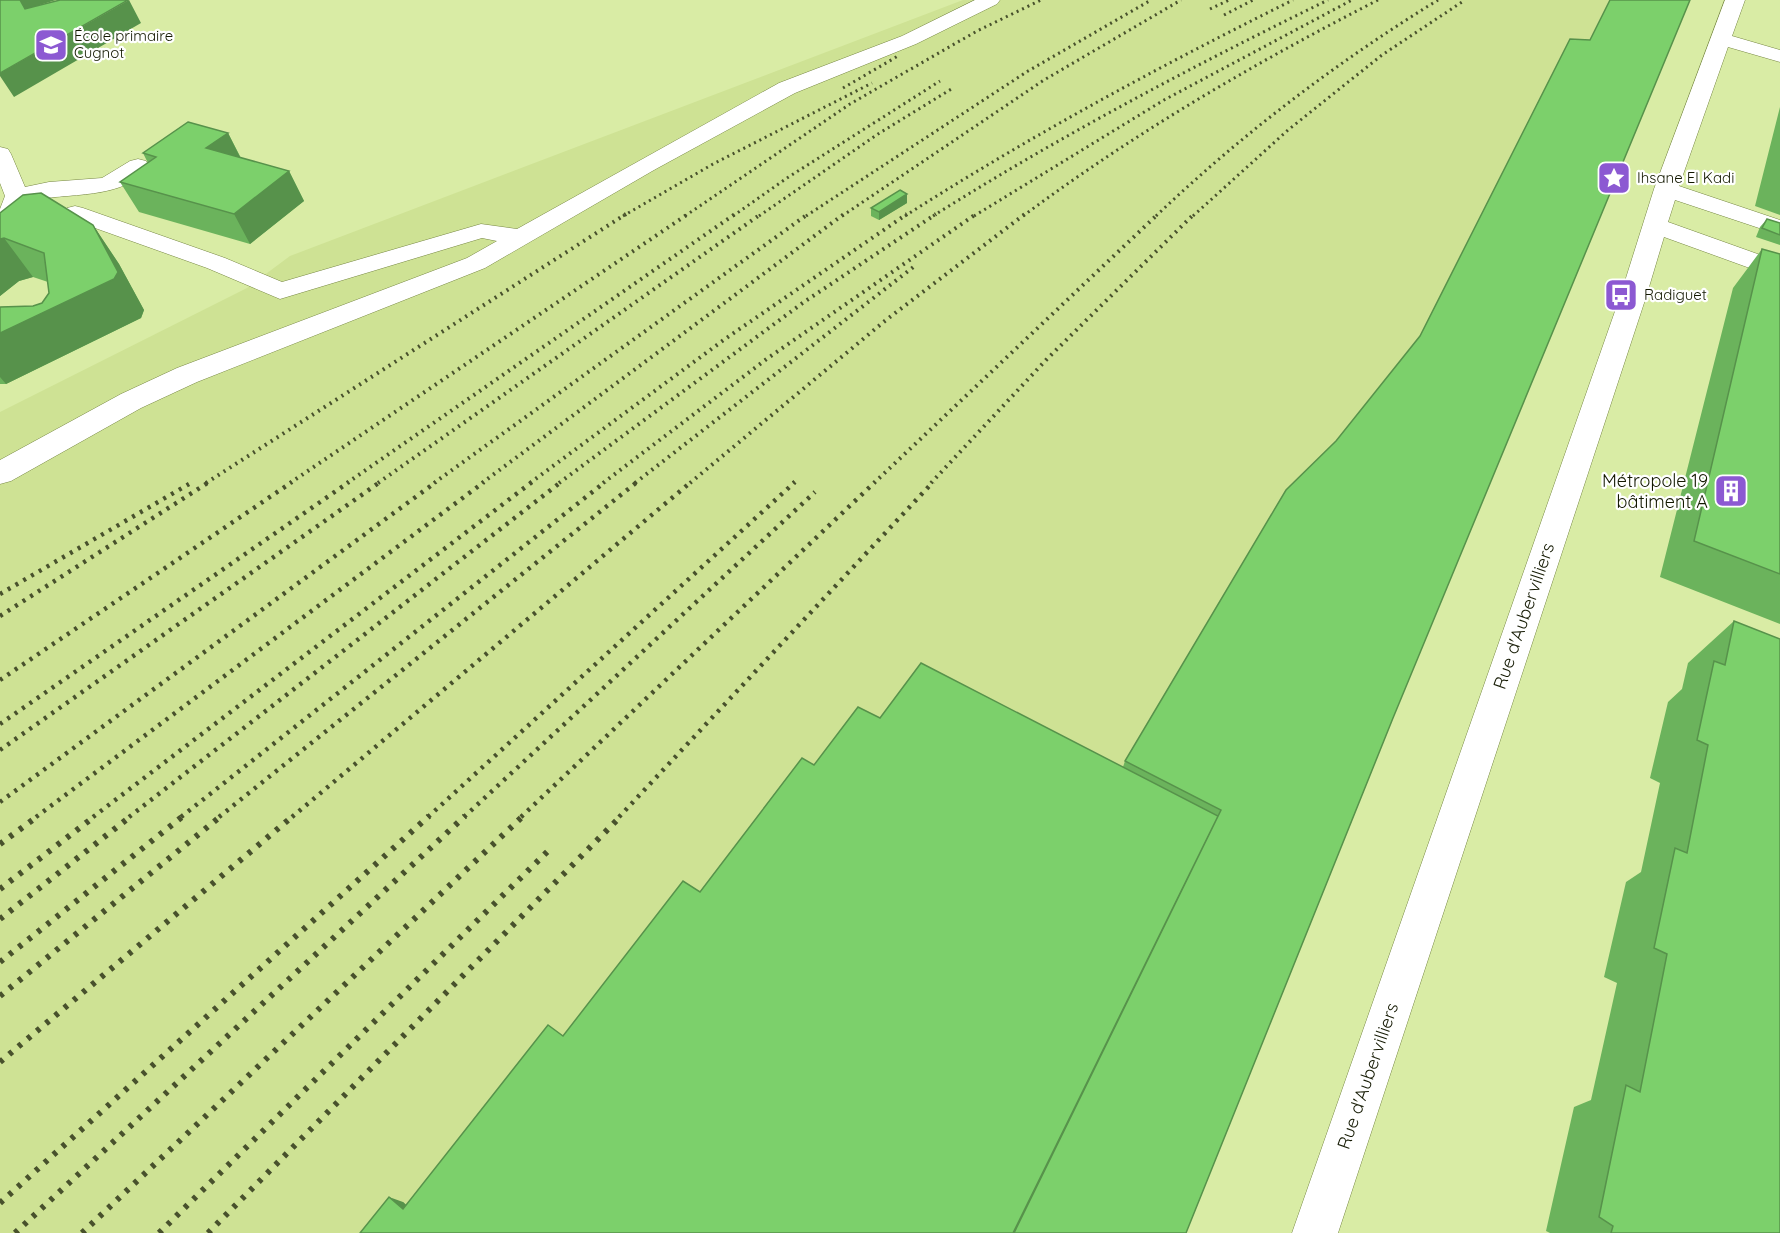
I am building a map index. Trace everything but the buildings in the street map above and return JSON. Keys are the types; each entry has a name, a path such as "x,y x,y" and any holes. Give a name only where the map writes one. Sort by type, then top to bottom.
{"street":[{"path":"0,473 130,401 187,375 476,263 787,88 909,40 990,0"},
{"name":"Rue d'Aubervilliers","path":"1315,1233 1666,189 1735,0"},
{"path":"1722,35 1780,47"},
{"path":"1722,35 1780,56"},
{"path":"0,154 17,196 16,203 0,228"},
{"path":"17,196 49,189 108,185 138,166"},
{"path":"1666,189 1780,228"},
{"path":"75,213 216,262 280,291 481,231 520,237"},
{"path":"1655,225 1780,271"}],"shaded area":[{"path":"963,0 1687,0 1177,1233 0,1233 0,412 247,288 290,256"}],"railway":[{"path":"685,216 850,104 977,31 1041,0"},
{"path":"806,216 1028,71 1151,0"},
{"path":"842,216 1044,80 1181,0"},
{"path":"1210,9 1229,0"},
{"path":"1224,15 1253,0"},
{"path":"905,216 952,186 1096,103 1293,0"},
{"path":"933,216 1029,158 1128,103 1328,0"},
{"path":"974,216 1164,100 1352,0"},
{"path":"1023,216 1109,156 1196,100 1378,0"},
{"path":"1156,216 1222,156 1291,100 1363,48 1438,0"},
{"path":"1193,216 1288,130 1382,55 1465,0"},
{"path":"843,88 898,56"},
{"path":"733,216 787,178 940,81"},
{"path":"623,216 713,164 872,83"},
{"path":"759,216 878,134 953,88"},
{"path":"206,483 626,214"},
{"path":"290,483 688,214"},
{"path":"347,483 735,214"},
{"path":"378,483 761,214"},
{"path":"434,483 808,214"},
{"path":"482,483 844,214"},
{"path":"530,483 725,339 907,214"},
{"path":"603,483 768,358 976,214"},
{"path":"690,483 886,320 1025,214"},
{"path":"874,483 1158,214"},
{"path":"931,483 1046,360 1194,214"},
{"path":"559,483 804,302 933,216"},
{"path":"635,483 916,265"},
{"path":"793,483 797,480"},
{"path":"0,616 209,482"},
{"path":"0,680 292,482"},
{"path":"0,724 349,482"},
{"path":"0,750 380,482"},
{"path":"0,802 436,482"},
{"path":"36,817 484,482"},
{"path":"93,817 532,482"},
{"path":"129,817 561,482"},
{"path":"181,817 605,482"},
{"path":"219,817 637,482"},
{"path":"292,817 691,482"},
{"path":"428,817 795,482"},
{"path":"521,817 875,482"},
{"path":"619,817 933,482"},
{"path":"0,594 189,484"},
{"path":"464,817 815,492"},
{"path":"0,844 38,816"},
{"path":"0,889 95,816"},
{"path":"0,919 131,816"},
{"path":"0,962 183,816"},
{"path":"0,996 221,816"},
{"path":"0,1062 293,816"},
{"path":"0,1203 429,816"},
{"path":"15,1233 465,816"},
{"path":"82,1233 523,816"},
{"path":"208,1233 621,816"},
{"path":"159,1233 549,850"}],"place":[{"name":"École primaire Cugnot","path":"51,45"},
{"name":"Ihsane El Kadi","path":"1614,178"},
{"name":"Radiguet","path":"1621,295"},
{"name":"Métropole 19 bâtiment A","path":"1731,491"}]}
